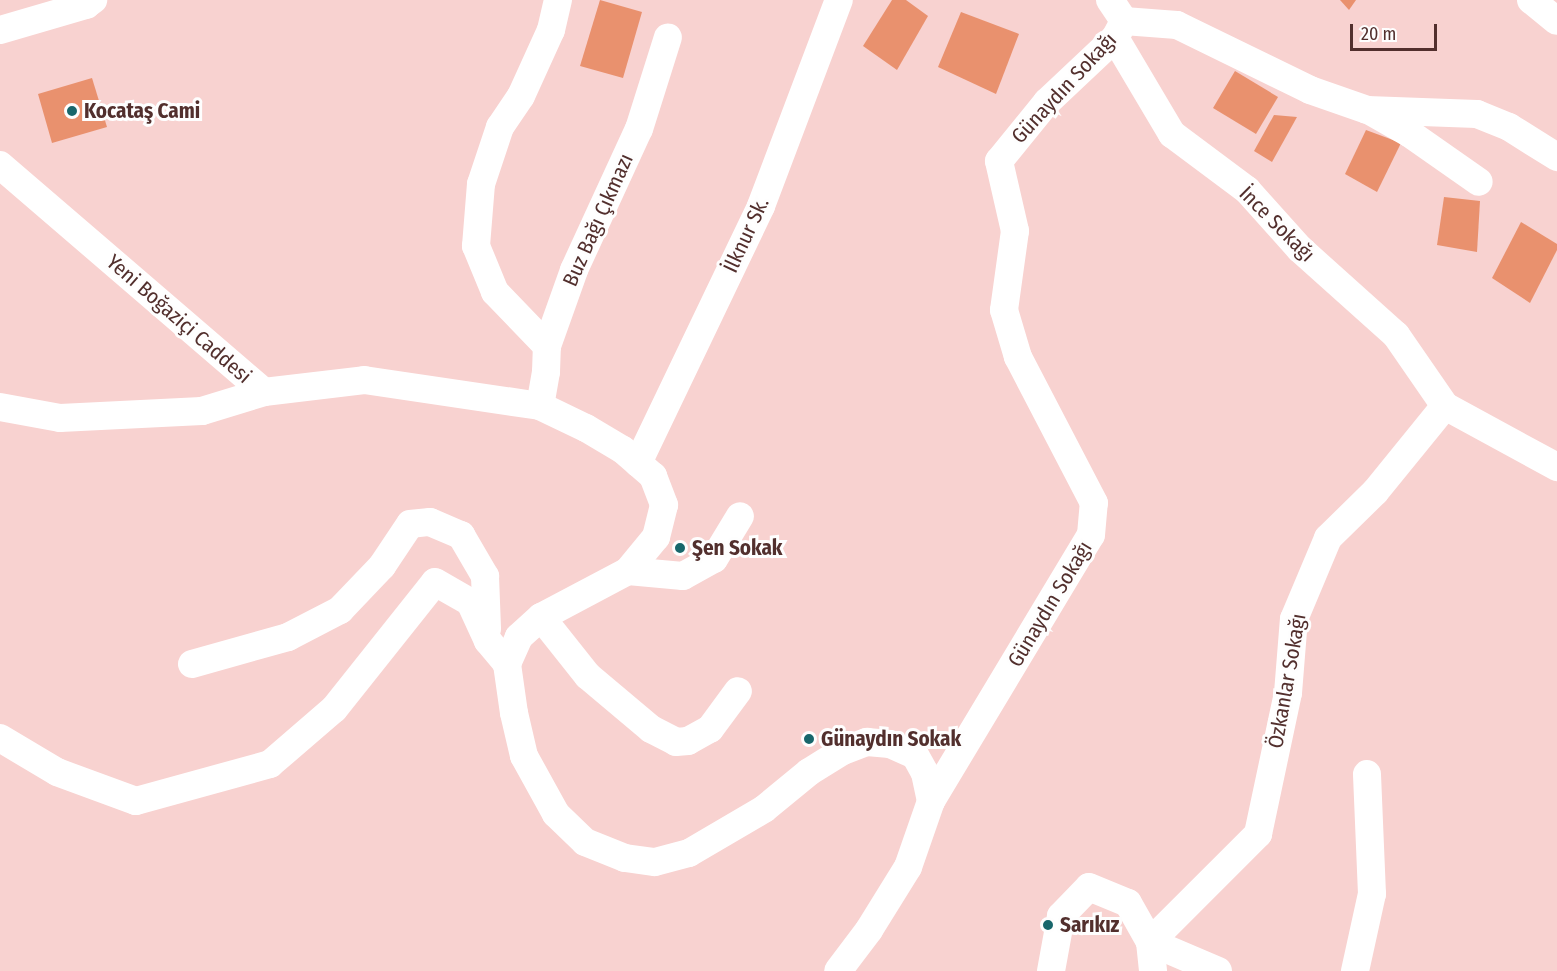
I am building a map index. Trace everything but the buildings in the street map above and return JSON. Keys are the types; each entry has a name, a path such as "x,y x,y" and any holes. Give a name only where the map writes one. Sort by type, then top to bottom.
{"street":[{"path":"547,346 495,292 476,246 482,184 500,127 521,96 551,30 558,0"},
{"name":"İlknur Sk.","path":"638,463 761,206 839,0"},
{"path":"1531,0 1557,21"},
{"path":"0,30 87,2"},
{"name":"Günaydın Sokağı","path":"931,801 1091,535 1094,503 1018,357 1004,310 1015,231 999,161 1116,20 1177,25 1310,90 1367,110 1477,114 1509,127 1557,157"},
{"name":"İnce Sokağı","path":"1116,20 1172,134 1247,190 1300,249 1396,334 1444,406"},
{"name":"Buz Bağı Çıkmazı","path":"540,406 546,372 547,346 574,270 639,129 668,37"},
{"path":"1367,110 1409,133 1479,182"},
{"name":"Yeni Boğaziçi Caddesi","path":"0,165 264,392 364,380 540,406 586,428 638,463 653,476 664,505 656,537 628,571 541,617 519,638 507,664"},
{"path":"0,407 60,418 202,411 264,392"},
{"path":"1444,406 1557,467"},
{"name":"Özkanlar Sokağı","path":"1150,942 1258,834 1288,693 1294,619 1328,538 1375,492 1444,406"},
{"path":"628,571 683,576 714,560 740,516"},
{"path":"192,664 288,637 340,610 382,566 410,524 430,522 461,535 485,576 488,641"},
{"path":"0,738 57,771 136,801 270,764 334,709 435,582 470,602 488,641 507,664 514,713 524,756 556,814 585,842 625,858 655,862 689,853 764,809 817,766 843,751 867,742 890,744 915,755 925,774 931,801 908,867 869,930 838,971"},
{"path":"541,617 588,676 651,729 676,742 688,741 710,729 738,691"},
{"path":"1355,971 1372,894 1367,774"},
{"path":"1051,971 1061,916 1089,887 1128,903 1150,942 1153,971"},
{"path":"1150,942 1218,971"}],"place":[{"name":"Kocataş Cami","path":"72,111"},
{"name":"Şen Sokak","path":"680,548"},
{"name":"Günaydın Sokak","path":"809,739"},
{"name":"Sarıkız","path":"1048,925"}]}
